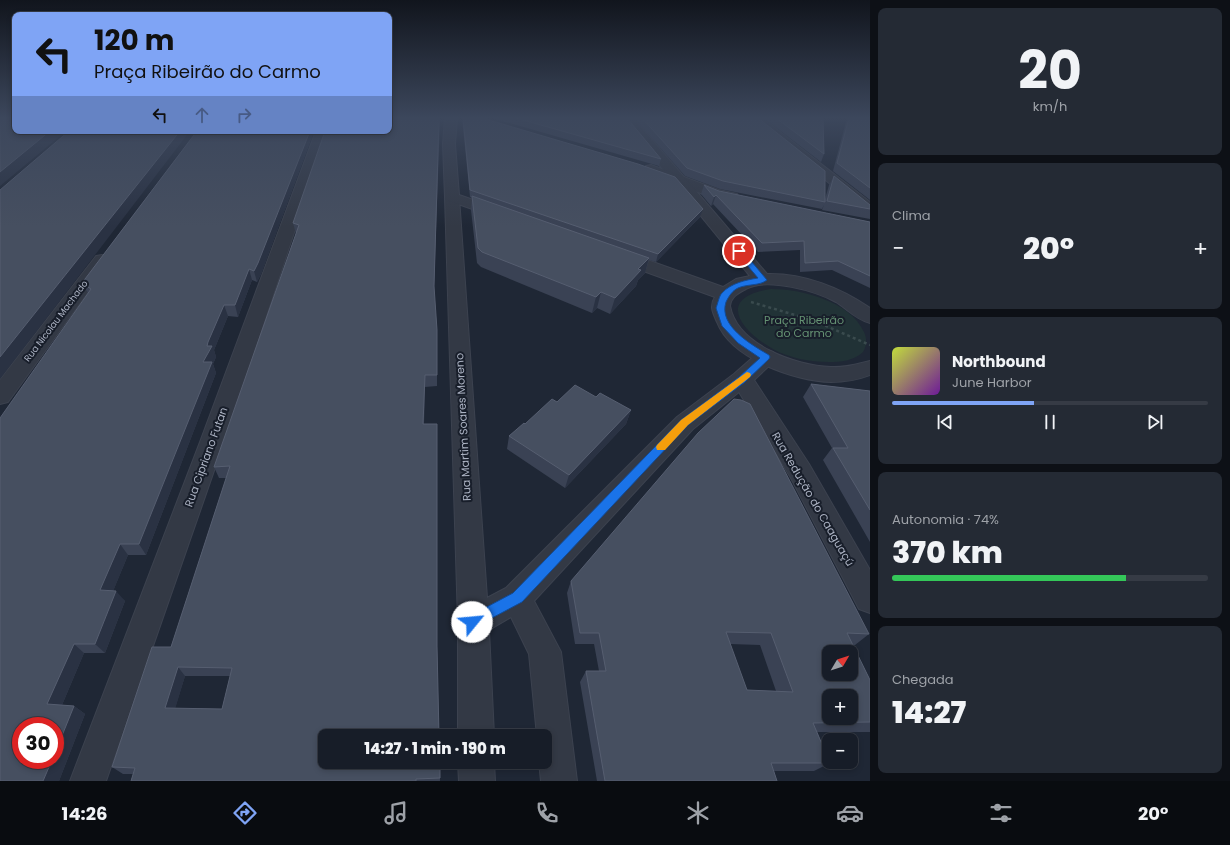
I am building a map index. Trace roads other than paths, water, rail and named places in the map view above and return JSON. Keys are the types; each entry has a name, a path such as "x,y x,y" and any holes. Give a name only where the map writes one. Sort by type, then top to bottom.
{"street":[{"name":"Rua Cipriano Futan","path":"88,781 212,442 314,154"},
{"name":"Rua Martim Soares Moreno","path":"449,154 472,622 476,729"},
{"path":"658,154 763,280"},
{"path":"801,154 870,209"},
{"path":"642,167 716,194 747,200"},
{"path":"452,197 511,218"},
{"name":"Rua Nicolau Machado","path":"0,396 113,244"},
{"path":"607,252 725,294"},
{"path":"870,317 856,306 839,296 820,289 800,283 763,280 747,282 734,287 725,294 720,308 725,324 741,341 766,357 790,367 817,373 842,375 864,372 870,368"},
{"path":"472,622 517,598 685,423 742,379 766,357"},
{"name":"Rua Redução do Caaguaçú","path":"742,379 800,471 870,599"},
{"path":"517,598 544,652 559,781"},
{"path":"476,769 477,781"}],"park label":[{"name":"Praça Ribeirão do Carmo","path":"804,326"}]}
